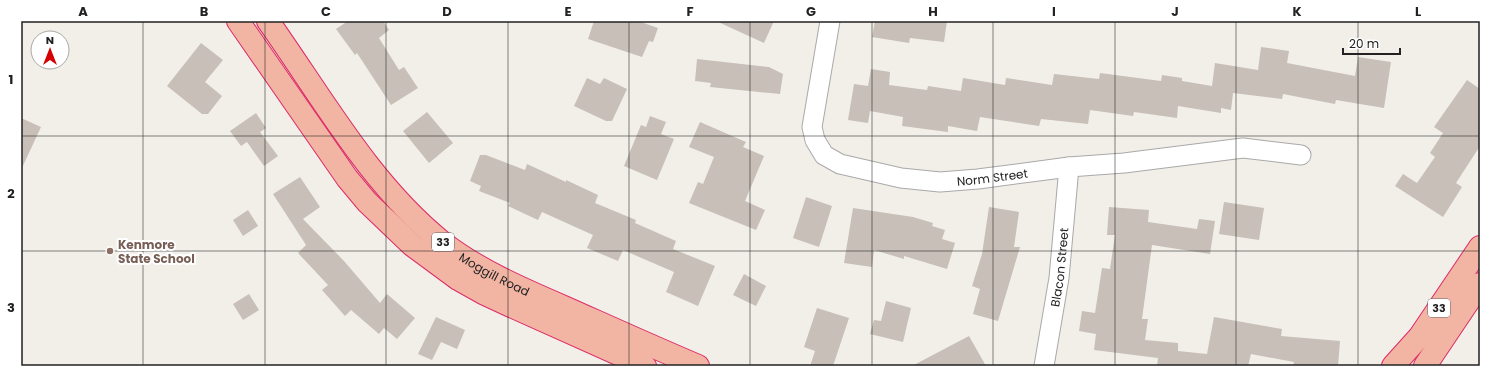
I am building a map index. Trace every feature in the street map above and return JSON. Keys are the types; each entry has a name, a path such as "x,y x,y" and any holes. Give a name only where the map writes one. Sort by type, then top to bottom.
{"highway":[{"name":"Moggill Road","path":"238,21 347,178 367,202 412,245 448,272 483,293 645,366"},
{"name":"Moggill Road","path":"268,21 365,160 390,191 442,242 494,275 698,366"},
{"name":"33","path":"1393,366 1420,336 1480,247"},
{"name":"33","path":"1425,366 1480,284"}],"street":[{"name":"Norm Street","path":"830,21 812,127 815,140 824,155 840,164 901,178 940,182 978,179 1069,167 1124,163 1243,148 1301,155"},
{"name":"Blacon Street","path":"1044,366 1059,278 1069,167"}],"building":[{"path":"348,21 383,21 389,30 379,38 399,70 404,67 418,88 391,105 357,53 355,55 336,29"},
{"path":"594,21 638,21 658,28 653,42 649,41 642,57 588,39"},
{"path":"716,21 774,21 764,43"},
{"path":"875,21 947,21 944,42 910,38 909,43 872,37"},
{"path":"201,43 223,60 205,82 222,96 208,114 202,114 167,86"},
{"path":"1261,47 1289,51 1287,63 1355,76 1358,57 1391,62 1384,108 1336,100 1335,104 1283,94 1282,99 1233,93 1231,110 1221,108 1221,113 1178,106 1177,118 1134,112 1133,116 1090,110 1088,124 1041,119 1039,126 980,117 977,131 948,126 948,132 902,126 903,117 870,111 868,123 848,120 854,84 868,86 871,69 890,72 889,85 927,90 928,86 961,91 963,78 1005,85 1006,78 1052,85 1054,74 1099,79 1100,73 1161,81 1162,75 1182,78 1182,81 1212,86 1215,63 1258,70"},
{"path":"697,59 769,67 783,74 780,94 710,87 711,83 695,81"},
{"path":"587,78 600,84 604,78 627,89 612,121 606,121 574,106"},
{"path":"1467,80 1480,89 1480,146 1456,183 1462,187 1443,217 1395,186 1403,174 1417,183 1435,157 1430,153 1443,133 1434,127"},
{"path":"427,112 453,143 429,163 403,131"},
{"path":"256,113 266,128 260,132 278,156 264,166 247,142 241,146 230,131"},
{"path":"650,116 666,122 661,134 674,139 657,180 624,166 641,125 646,127"},
{"path":"21,118 41,127 21,170"},
{"path":"700,122 746,142 743,147 764,156 745,201 765,210 756,230 689,203 698,182 703,184 714,157 689,147"},
{"path":"480,155 486,155 525,170 527,164 598,195 595,203 636,220 635,223 676,241 673,249 715,266 698,306 666,292 674,272 623,250 618,261 587,248 593,235 542,212 538,220 508,206 510,203 479,191 481,186 470,181"},
{"path":"300,177 320,207 303,219 344,261 380,303 387,294 415,318 397,339 384,328 379,334 351,310 345,316 322,290 328,285 298,253 306,245 273,194"},
{"path":"806,197 832,206 819,247 793,238"},
{"path":"1224,202 1264,208 1259,240 1219,234"},
{"path":"989,207 1019,212 1014,247 1020,247 998,321 973,314 980,289 972,286 982,254"},
{"path":"1109,207 1149,210 1148,222 1197,229 1199,219 1215,221 1210,254 1152,245 1142,319 1148,319 1145,340 1178,343 1178,351 1207,354 1214,317 1282,329 1281,336 1340,341 1338,366 1293,366 1294,362 1251,354 1248,366 1157,366 1158,358 1094,350 1096,334 1079,331 1082,311 1095,313 1102,268 1110,269 1115,235 1107,235"},
{"path":"853,208 913,217 933,223 932,226 945,230 942,239 955,243 947,269 904,256 904,259 874,250 872,267 844,263"},
{"path":"248,210 258,226 243,236 233,220"},
{"path":"744,274 766,286 756,306 733,295"},
{"path":"249,294 259,310 243,320 233,304"},
{"path":"886,301 911,308 903,342 870,334 874,320 881,321"},
{"path":"817,308 849,318 833,366 810,366 815,351 804,347"},
{"path":"436,317 465,330 457,349 441,342 432,360 418,354"},
{"path":"969,336 986,366 912,366"}],"place":[{"name":"Kenmore State School","path":"110,251"}]}
